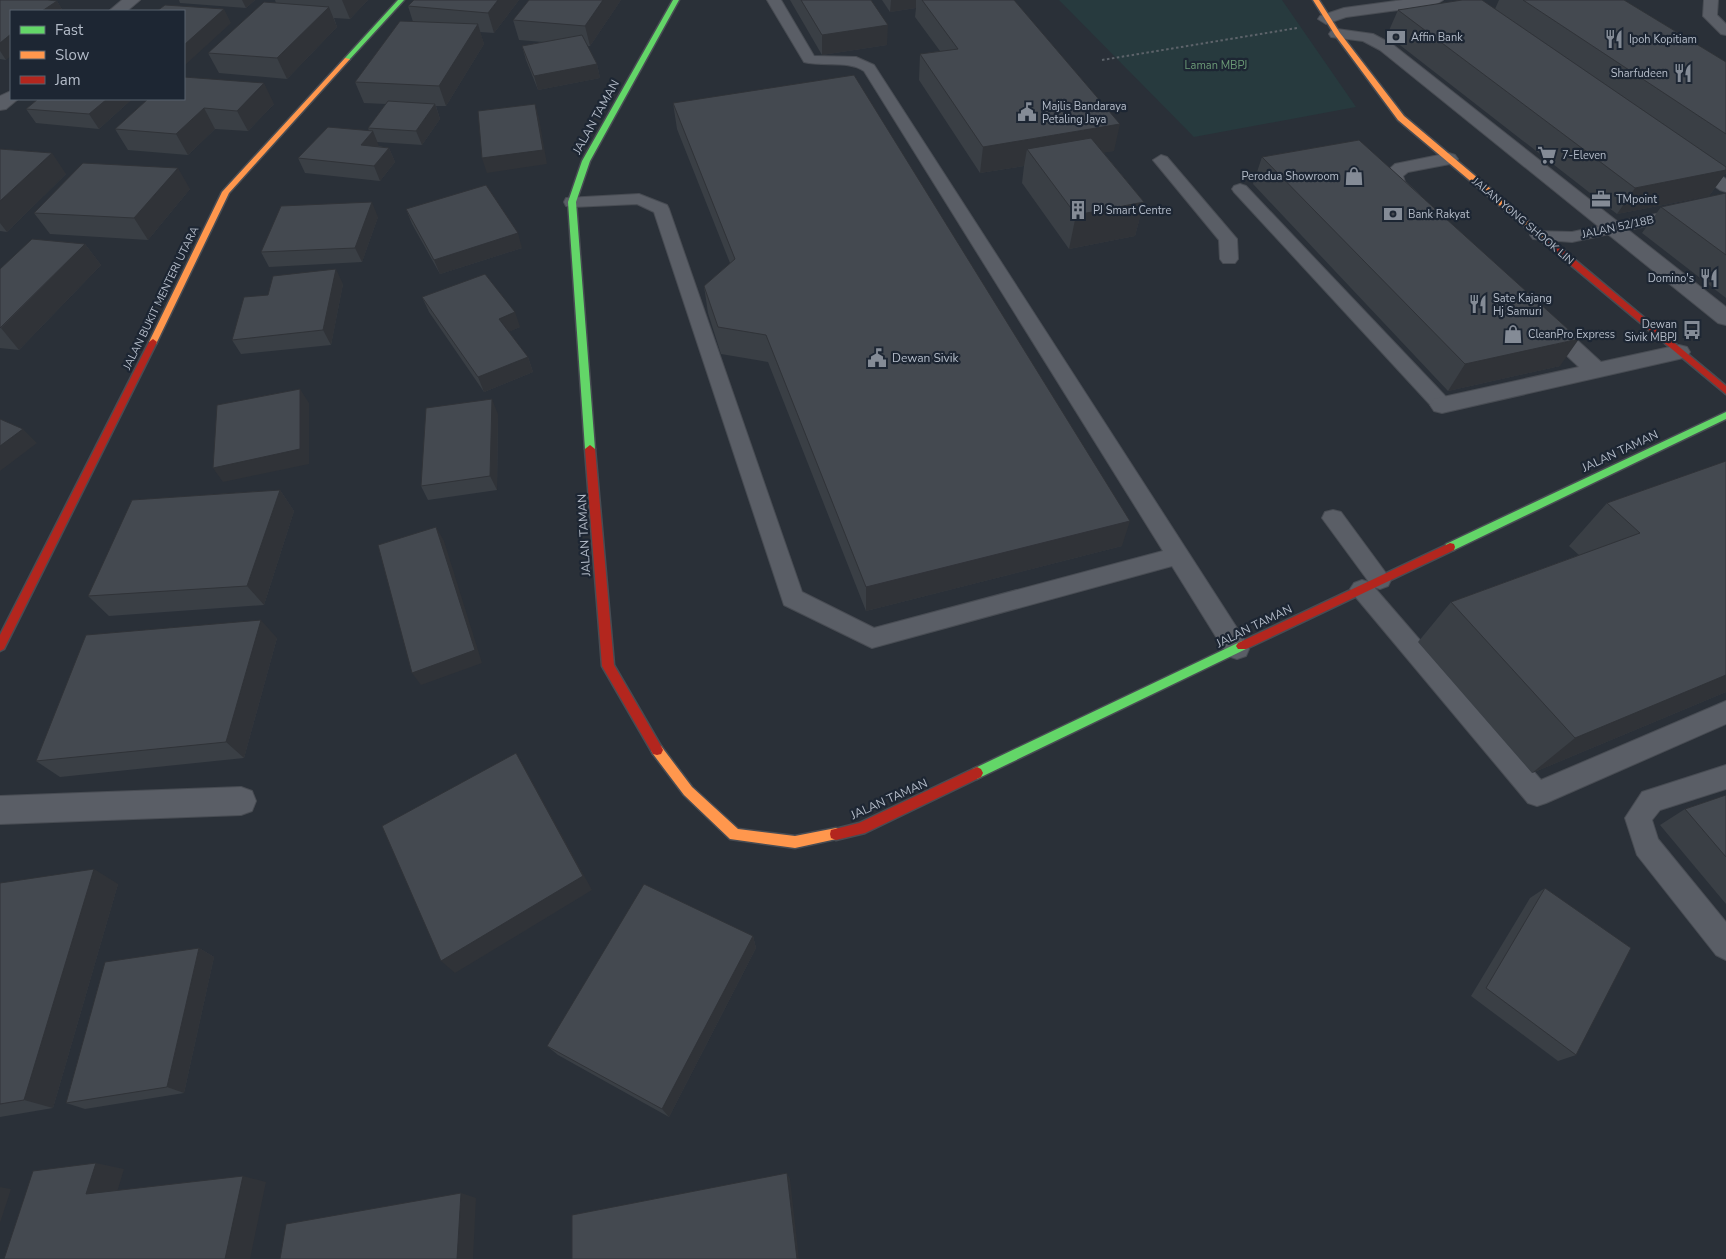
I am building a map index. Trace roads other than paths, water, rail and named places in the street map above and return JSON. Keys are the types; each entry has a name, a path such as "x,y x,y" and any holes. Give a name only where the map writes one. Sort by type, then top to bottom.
{"street":[{"path":"119,10 132,0"},
{"name":"JALAN BUKIT MENTERI UTARA","path":"0,646 128,395 226,192 401,0"},
{"name":"JALAN TAMAN","path":"676,0 586,161 572,202 603,624 608,666 653,745 688,791 735,835 795,842 860,829 1726,415"},
{"name":"JALAN YONG SHOOK LIN","path":"1316,0 1326,19 1400,118 1726,391"},
{"path":"1326,19 1344,13 1435,0"},
{"path":"1337,34 1360,36 1376,40 1726,318"},
{"path":"0,105 10,97"},
{"path":"1425,210 1396,184 1393,174 1402,168 1448,159"},
{"path":"1532,310 1596,370"},
{"path":"1442,405 1679,352"},
{"path":"0,810 241,802"}],"lane":[{"path":"774,0 810,59 823,63 852,61 869,68 1238,649"},
{"path":"1711,0 1709,2 1710,16 1726,31"},
{"path":"1677,153 1726,186"},
{"path":"1161,160 1228,239 1229,259"},
{"path":"1240,189 1442,405"},
{"path":"572,202 639,199 661,209 792,598 872,638 1178,556"},
{"name":"JALAN 52/18B","path":"1539,235 1572,237 1726,204"},
{"path":"1333,518 1371,585 1537,794 1726,712"},
{"path":"1726,778 1652,801 1638,818 1647,846 1726,945"}],"place":[{"name":"Affin Bank","path":"1396,37"},
{"name":"Ipoh Kopitiam","path":"1614,39"},
{"name":"Sharfudeen","path":"1683,73"},
{"name":"Majlis Bandaraya Petaling Jaya","path":"1027,112"},
{"name":"7-Eleven","path":"1547,155"},
{"name":"Perodua Showroom","path":"1354,176"},
{"name":"TMpoint","path":"1601,199"},
{"name":"PJ Smart Centre","path":"1078,210"},
{"name":"Bank Rakyat","path":"1393,214"},
{"name":"Domino's","path":"1709,278"},
{"name":"Sate Kajang Hj Samuri","path":"1478,304"},
{"name":"Dewan Sivik MBPJ","path":"1692,330"},
{"name":"CleanPro Express","path":"1513,334"},
{"name":"Dewan Sivik","path":"877,358"}],"park label":[{"name":"Laman MBPJ","path":"1216,65"}]}
